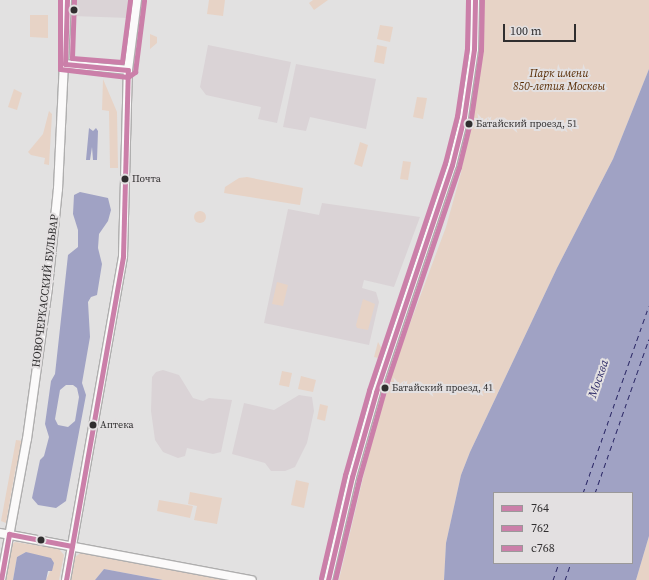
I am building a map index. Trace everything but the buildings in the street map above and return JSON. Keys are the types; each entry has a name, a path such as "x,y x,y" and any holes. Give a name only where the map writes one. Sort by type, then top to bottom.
{"street":[{"name":"НОВОЧЕРКАССКИЙ БУЛЬВАР","path":"1,580 28,432 46,306 58,189 68,0"},
{"path":"66,580 123,256 128,70 137,0"},
{"path":"328,580 350,484 376,392 436,219 454,159 473,56 475,0"},
{"path":"65,64 128,70"},
{"path":"0,533 252,580"}],"shaded area":[{"path":"73,0 130,0 129,18 73,16"},
{"path":"208,45 291,62 277,123 258,119 261,107 206,95 200,87"},
{"path":"296,64 376,79 366,129 310,117 306,131 283,127"},
{"path":"322,203 420,217 394,287 364,280 362,288 376,292 379,302 369,345 264,323 288,209 319,215"},
{"path":"163,370 179,375 193,398 203,401 209,398 232,400 221,452 213,454 187,448 185,456 178,458 163,452 155,440 151,411 152,377 156,372"},
{"path":"299,395 312,397 314,411 307,443 295,467 285,471 271,471 265,463 232,454 244,403 274,410"}],"green space":[{"path":"209,0 225,0 223,16 207,14"},
{"path":"313,0 328,0 314,10 309,3"},
{"name":"Парк имени 850-летия Москвы","path":"484,0 649,0 649,69 613,159 557,268 470,452 461,475 446,543 444,580 339,580 372,440 395,364 446,227 461,173 481,58"},
{"path":"30,15 48,15 48,38 30,37"},
{"path":"380,25 393,27 390,42 377,39"},
{"path":"150,34 157,37 157,43 150,49"},
{"path":"377,45 387,47 384,64 374,62"},
{"path":"103,79 117,112 118,168 110,168 109,111 102,110"},
{"path":"14,89 22,93 17,110 8,107"},
{"path":"417,97 427,98 423,119 413,117"},
{"path":"49,111 52,114 49,165 44,164 45,158 31,155 28,152 43,134"},
{"path":"360,142 368,145 362,167 354,164"},
{"path":"403,161 411,162 408,180 400,179"},
{"path":"247,177 303,188 300,205 224,193 225,187 239,178"},
{"path":"200,211 204,213 206,217 204,221 200,223 196,221 194,217 196,213"},
{"path":"277,282 288,285 283,306 272,304"},
{"path":"363,299 375,304 368,330 357,328 356,325"},
{"path":"378,342 382,349 378,358 374,357"},
{"path":"282,371 292,373 289,387 279,385"},
{"path":"301,376 316,380 313,392 298,389"},
{"path":"320,404 328,406 325,421 317,419"},
{"path":"16,440 23,441 19,464 16,466 6,523 1,521"},
{"path":"296,480 309,483 304,508 291,505"},
{"path":"190,492 222,498 217,524 194,520 197,506 188,504"},
{"path":"159,500 193,506 190,518 157,511"},
{"path":"649,536 649,580 636,580"},
{"path":"15,542 59,549 64,555 59,580 46,580 54,563 26,552 17,557 13,580 4,580 11,545"},
{"path":"82,552 230,580 163,580 104,569 95,580 71,580 75,557"}],"water":[{"name":"Москва","path":"649,69 649,536 636,580 444,580 446,543 461,475 470,452 557,268 613,159"},
{"path":"89,128 93,131 96,128 98,131 97,160 93,160 92,147 90,160 86,160"},
{"path":"80,192 108,198 111,210 108,221 99,234 98,248 102,264 97,295 91,297 88,302 90,337 82,383 86,395 66,501 56,508 38,505 32,498 40,460 44,456 49,437 45,424 51,381 55,374 68,255 78,247 78,230 73,214 74,195","holes":["66,385 73,385 77,388 79,397 75,421 68,427 58,425 55,419 60,390"]},
{"path":"26,552 51,558 54,563 52,571 48,571 46,580 13,580 17,557"},
{"path":"104,569 163,580 95,580"}],"ferry route":[{"path":"583,492 649,306"},
{"path":"595,492 649,339"},
{"path":"553,580 559,564"},
{"path":"565,580 571,564"}],"transit line":[{"name":"762","path":"60,0 60,69 128,77 135,72 144,1"},
{"name":"764","path":"65,64 67,0"},
{"name":"с768","path":"74,0 72,58 122,62 130,0"},
{"name":"с768","path":"321,578 345,475 369,390 445,163 457,116 467,48 468,0"},
{"name":"764","path":"328,580 352,477 376,392 452,165 464,117 474,49 475,0"},
{"name":"762","path":"335,580 359,479 383,394 459,167 471,118 481,50 482,0"},
{"name":"764","path":"65,64 128,70"},
{"name":"764","path":"66,580 123,256 128,70"},
{"name":"764","path":"1,580 9,534 72,546"}],"place":[{"name":"Батайский проезд, 51","path":"469,124"},
{"name":"Почта","path":"125,179"},
{"name":"Батайский проезд, 41","path":"385,388"},
{"name":"Аптека","path":"93,425"}]}
